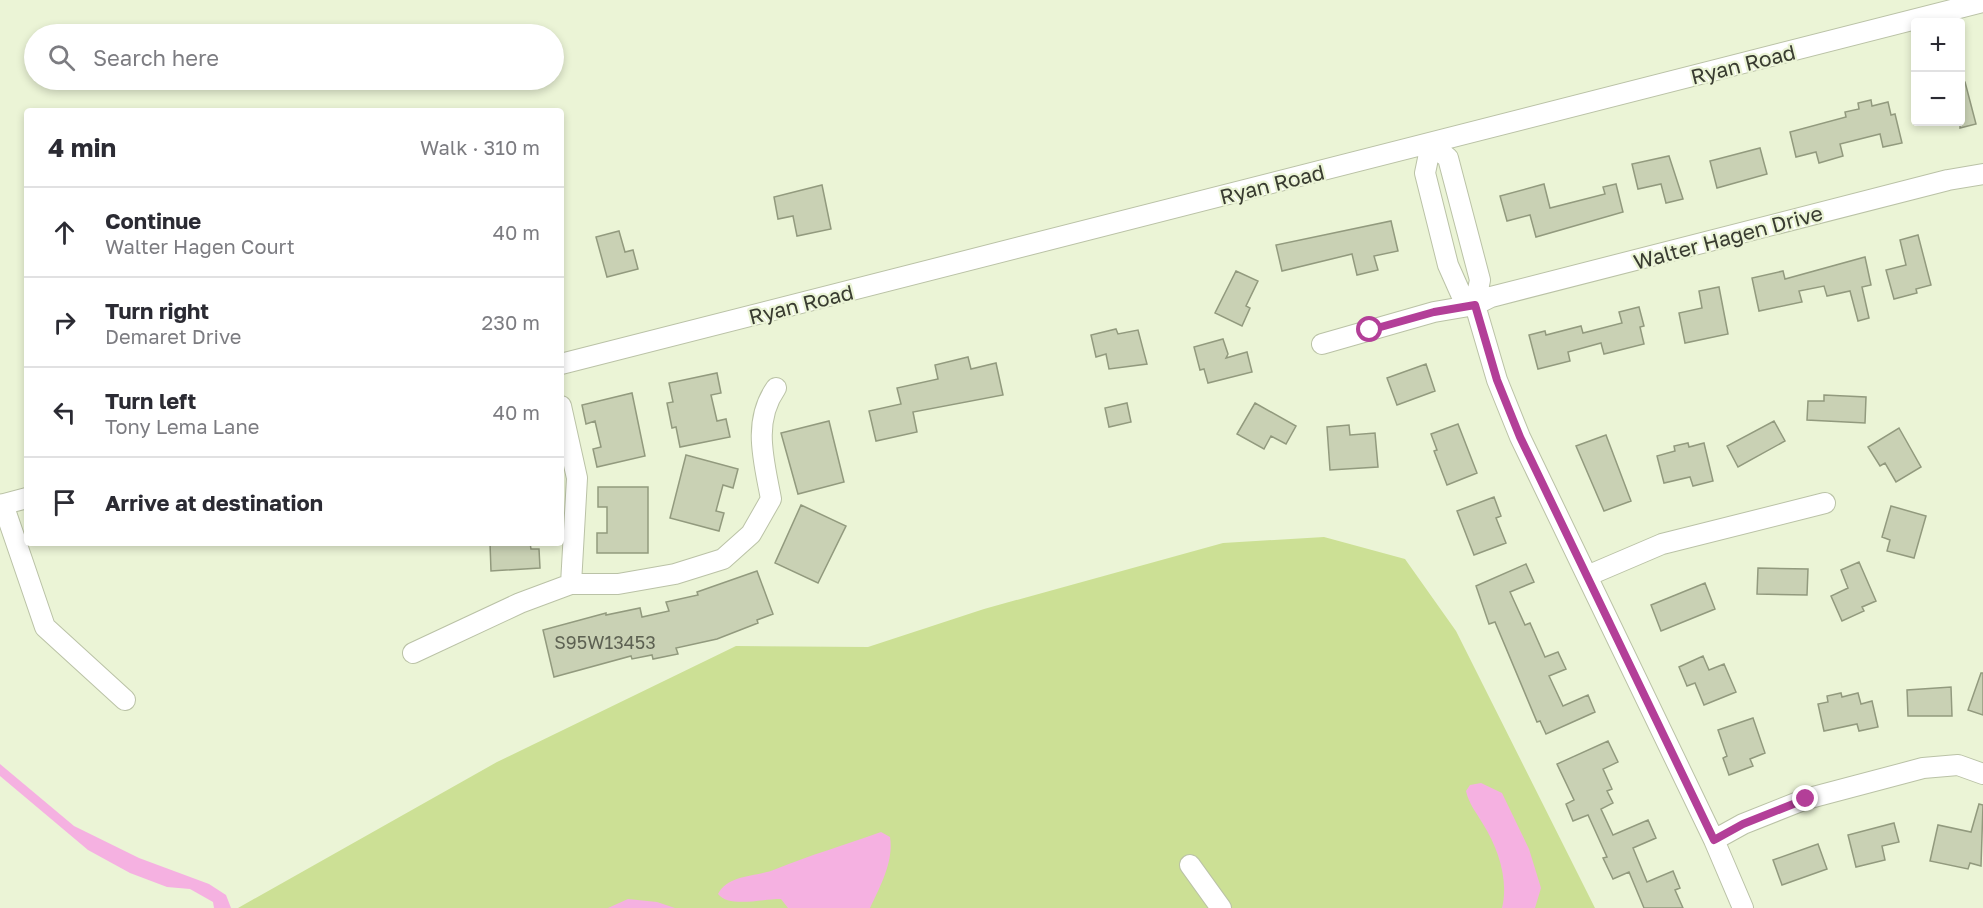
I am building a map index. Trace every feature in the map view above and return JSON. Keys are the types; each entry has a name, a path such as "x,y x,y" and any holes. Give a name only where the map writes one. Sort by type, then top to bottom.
{"street":[{"name":"Ryan Road","path":"564,363 1983,2"},
{"path":"1475,305 1464,301 1448,265 1425,173 1431,144 1448,158 1480,280 1475,305 1497,380 1520,437 1714,840 1743,908"},
{"name":"Walter Hagen Drive","path":"1323,344 1434,312 1475,305 1491,297 1948,180 1983,174"},
{"path":"413,653 520,603 571,584 618,584 675,574 723,560 751,534 771,499 760,440 766,403 776,388"},
{"path":"564,420 577,478 571,584"},
{"path":"24,499 2,504 45,627 125,700"},
{"path":"1587,576 1662,544 1825,503"},
{"path":"1714,840 1743,824 1806,799 1923,768 1958,765 1983,774"},
{"path":"1190,865 1221,908"}],"green space":[{"path":"1324,537 1405,559 1456,631 1595,908 238,908 497,762 736,646 868,647 984,609 1223,543"}],"shaded area":[{"path":"0,764 74,826 139,858 209,884 226,895 231,908 214,908 213,902 190,889 167,887 130,873 88,850 0,776"},
{"path":"1481,783 1502,793 1529,849 1541,888 1535,908 1502,908 1504,886 1501,864 1466,791 1470,785"},
{"path":"881,832 890,837 890,855 885,874 870,908 788,908 781,899 737,902 718,894 736,879 769,872"},
{"path":"628,899 657,902 675,908 608,908"}],"building":[{"path":"1965,82 1976,124 1960,128 1960,126 1965,126"},
{"path":"1871,100 1872,106 1888,102 1891,115 1895,114 1902,143 1883,147 1880,134 1840,144 1843,156 1819,163 1816,152 1796,157 1790,132 1846,117 1845,112 1859,109 1858,103"},
{"path":"1760,148 1767,174 1717,188 1710,161"},
{"path":"1669,156 1683,199 1666,203 1661,184 1638,189 1632,164"},
{"path":"1544,184 1550,208 1605,194 1603,187 1616,184 1623,212 1536,237 1530,215 1507,221 1500,196"},
{"path":"822,185 831,229 797,236 793,216 778,219 774,197"},
{"path":"1391,221 1398,251 1374,256 1378,270 1357,275 1352,254 1282,271 1276,245"},
{"path":"619,231 625,252 633,250 638,269 607,277 596,237"},
{"path":"1918,235 1931,285 1916,289 1917,293 1894,299 1886,270 1906,265 1900,240"},
{"path":"1865,257 1871,285 1862,287 1869,318 1858,321 1850,291 1827,296 1824,286 1799,291 1802,302 1759,311 1752,278 1783,271 1785,279"},
{"path":"1236,271 1258,281 1246,306 1250,308 1242,326 1215,313"},
{"path":"1719,287 1728,334 1685,343 1679,313 1702,308 1699,291"},
{"path":"1639,307 1644,326 1640,327 1644,344 1604,354 1601,343 1568,352 1570,361 1538,369 1529,335 1545,331 1546,335 1581,326 1583,333 1622,323 1619,312"},
{"path":"1116,329 1118,334 1138,330 1147,364 1109,369 1106,354 1096,357 1091,335"},
{"path":"1223,339 1228,354 1226,358 1247,352 1252,372 1208,383 1204,369 1200,370 1194,347"},
{"path":"968,357 971,369 996,363 1003,395 913,412 917,432 876,441 869,411 901,404 897,388 938,379 935,365"},
{"path":"1426,364 1435,391 1397,405 1387,378"},
{"path":"717,373 721,393 711,395 717,421 726,419 730,437 680,447 676,427 672,428 667,403 673,402 669,383"},
{"path":"632,393 645,456 597,467 593,449 601,447 595,421 586,424 582,405"},
{"path":"1824,395 1866,397 1865,423 1807,420 1808,401 1824,401"},
{"path":"1127,403 1131,422 1109,427 1105,408"},
{"path":"1255,403 1296,426 1286,444 1271,436 1264,449 1237,434"},
{"path":"829,421 844,482 798,494 781,433"},
{"path":"1774,421 1785,441 1738,467 1727,446"},
{"path":"1458,424 1477,473 1447,485 1434,451 1437,450 1431,434"},
{"path":"1349,425 1350,435 1375,433 1378,467 1330,470 1327,427"},
{"path":"1899,428 1921,467 1896,482 1885,463 1880,466 1868,447"},
{"path":"1606,435 1631,501 1604,511 1576,446"},
{"path":"1688,443 1689,447 1704,443 1713,481 1693,486 1690,477 1664,483 1657,456 1675,451 1674,446"},
{"path":"686,455 738,469 733,488 723,485 716,511 724,513 719,531 670,518"},
{"path":"598,487 648,487 648,553 597,553 597,533 607,533 607,507 598,507"},
{"path":"1494,497 1501,516 1496,518 1506,543 1474,555 1457,511"},
{"path":"801,505 846,526 818,583 775,563"},
{"path":"1891,506 1926,516 1914,558 1887,551 1890,540 1882,537"},
{"path":"490,546 530,546 531,549 539,549 540,568 491,571"},
{"path":"1859,562 1876,601 1862,607 1864,611 1842,621 1831,596 1848,588 1841,570"},
{"path":"1526,564 1534,582 1510,592 1525,625 1530,623 1545,657 1558,652 1566,669 1549,676 1563,706 1588,695 1595,712 1546,734 1540,721 1537,722 1495,622 1489,624 1476,586"},
{"path":"1758,568 1808,569 1807,595 1757,594"},
{"path":"757,571 773,614 757,620 758,623 717,639 676,648 678,654 653,659 652,655 632,659 631,656 554,677 543,630 606,613 606,615 640,608 642,617 669,611 666,602 698,595 697,592"},
{"path":"1705,583 1715,609 1661,631 1651,605"},
{"path":"1703,656 1709,670 1724,664 1736,692 1704,705 1695,683 1687,686 1679,667"},
{"path":"1981,673 1983,673 1983,715 1968,710"},
{"path":"1951,687 1952,716 1908,716 1907,690"},
{"path":"1841,693 1842,697 1858,693 1861,704 1872,701 1878,727 1859,731 1857,724 1824,731 1818,704 1828,702 1827,696"},
{"path":"1753,718 1765,753 1750,759 1753,766 1729,775 1723,758 1727,756 1718,730"},
{"path":"1608,741 1618,762 1603,769 1612,789 1607,791 1613,803 1601,809 1613,835 1648,820 1656,838 1633,848 1647,882 1673,871 1680,888 1675,890 1683,908 1644,908 1629,872 1613,879 1603,858 1607,857 1588,815 1573,821 1566,804 1574,800 1557,764"},
{"path":"1979,804 1983,805 1981,866 1970,863 1968,869 1930,861 1938,825 1971,832"},
{"path":"1894,823 1899,842 1882,846 1885,860 1856,867 1848,835"},
{"path":"1818,844 1827,869 1782,885 1773,860"}],"route":[{"path":"1370,330 1434,312 1475,305 1497,380 1520,437 1714,840 1743,824 1806,799"}]}
